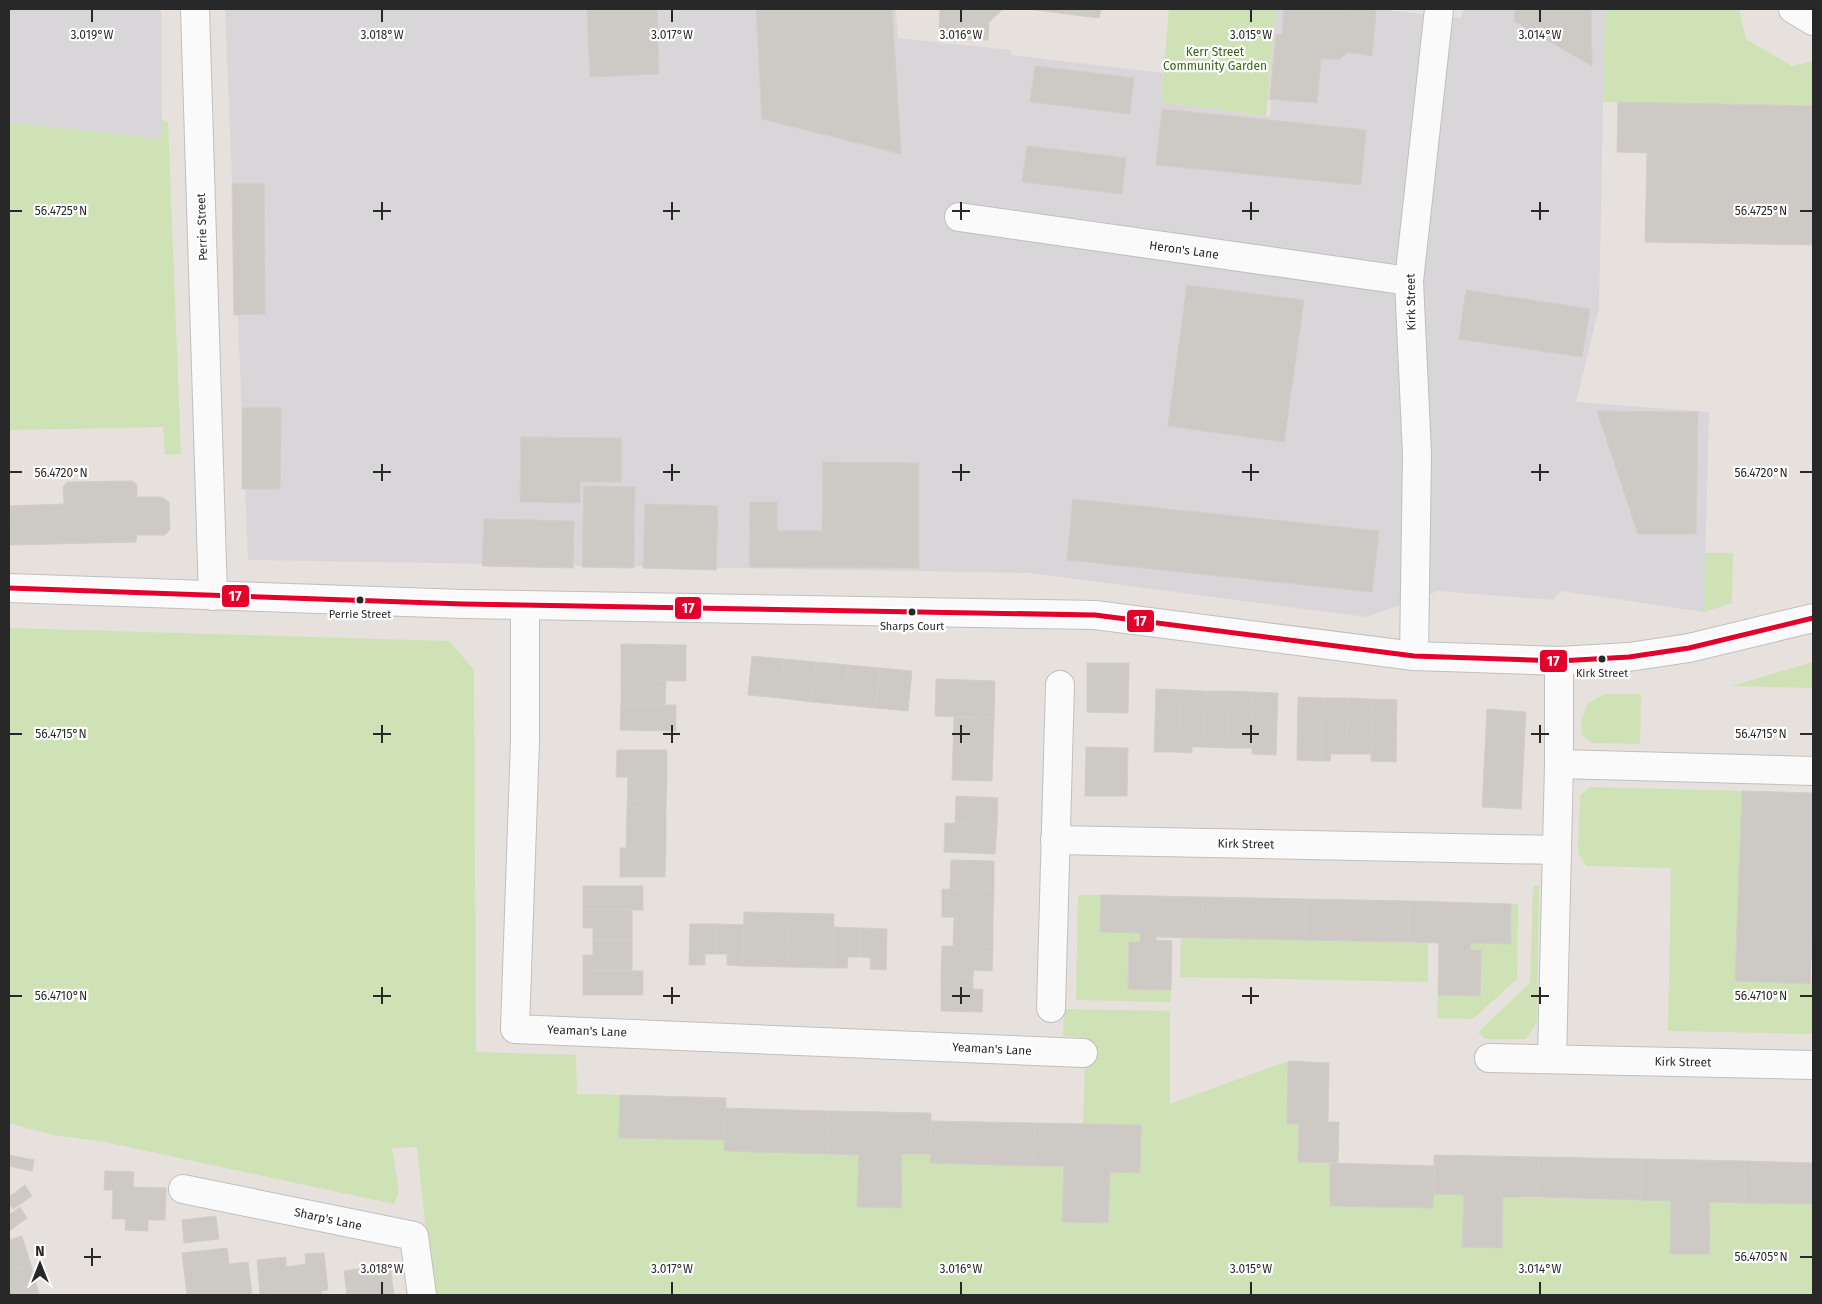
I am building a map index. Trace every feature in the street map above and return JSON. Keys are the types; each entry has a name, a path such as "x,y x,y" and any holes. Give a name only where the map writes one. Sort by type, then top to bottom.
{"street":[{"name":"Perrie Street","path":"195,9 213,596"},
{"name":"Kirk Street","path":"1414,656 1417,454 1409,281 1438,9"},
{"path":"1793,9 1813,21"},
{"name":"Heron's Lane","path":"959,217 1409,281"},
{"path":"9,588 525,605 1095,615 1414,656 1559,661 1629,657 1689,648 1813,618"},
{"name":"Yeaman's Lane","path":"525,605 525,740 515,1028 1083,1053"},
{"path":"1552,1059 1559,764 1559,661"},
{"path":"1051,1008 1060,685"},
{"path":"1559,764 1813,771"},
{"name":"Kirk Street","path":"1055,840 1556,850"},
{"name":"Kirk Street","path":"1489,1058 1813,1065"},
{"name":"Sharp's Lane","path":"183,1189 414,1236 422,1295"}],"shaded area":[{"path":"9,9 161,9 162,139 9,122"},
{"path":"225,9 896,9 898,38 1011,50 1011,55 1163,73 1161,102 1270,117 1271,100 1268,100 1276,9 1376,9 1461,18 1463,9 1605,9 1599,308 1576,402 1709,412 1704,612 1561,591 1553,600 1438,591 1366,617 1030,573 248,560"}],"green space":[{"name":"Kerr Street Community Garden","path":"1169,9 1276,9 1266,116 1161,102"},
{"path":"1605,9 1739,9 1746,39 1792,66 1813,61 1813,106 1603,102"},
{"path":"161,119 168,123 181,454 165,455 163,427 9,430 9,122 161,139"},
{"path":"1705,553 1733,553 1732,603 1704,612"},
{"path":"9,628 449,641 474,670 476,1052 576,1055 577,1094 620,1095 619,1138 725,1140 725,1151 859,1155 857,1207 901,1208 902,1154 931,1154 931,1163 1064,1166 1062,1222 1108,1223 1110,1172 1083,1124 1086,1038 1063,1036 1064,1009 1170,1011 1170,1104 1288,1061 1287,1123 1299,1124 1298,1162 1330,1163 1330,1206 1433,1208 1434,1194 1464,1195 1463,1246 1502,1248 1503,1197 1671,1201 1670,1254 1708,1254 1710,1202 1813,1204 1813,1295 433,1295 417,1147 392,1148 399,1192 394,1204 105,1142 53,1135 9,1123"},
{"path":"1813,662 1813,688 1731,686"},
{"path":"1605,694 1641,694 1640,744 1593,743 1582,736 1581,720 1588,703"},
{"path":"1590,787 1742,791 1735,981 1810,984 1813,965 1813,1034 1668,1031 1671,868 1586,866 1578,853 1580,795"},
{"path":"1539,885 1537,1022 1526,1039 1485,1039 1478,1032 1530,983 1533,887"},
{"path":"1078,895 1101,895 1100,932 1140,933 1140,942 1129,942 1128,989 1171,990 1170,1002 1076,1000"},
{"path":"1511,904 1518,904 1517,979 1473,1019 1437,1018 1438,995 1480,996 1471,943 1510,944"},
{"path":"1181,937 1428,943 1428,982 1180,977"}],"building":[{"path":"587,9 657,9 659,74 590,77"},
{"path":"756,9 892,9 901,154 762,119"},
{"path":"940,9 1003,9 989,22 988,40 939,38"},
{"path":"1028,9 1101,9 1099,18"},
{"path":"1284,9 1376,10 1372,56 1348,52 1338,60 1321,58 1317,103 1270,99 1276,34 1282,35"},
{"path":"1515,9 1591,9 1592,66 1514,21"},
{"path":"1035,66 1134,78 1130,114 1030,102"},
{"path":"1618,102 1813,106 1813,245 1645,242 1647,153 1617,152"},
{"path":"1162,109 1366,130 1361,185 1156,165"},
{"path":"1027,146 1126,158 1122,194 1022,182"},
{"path":"232,184 264,184 265,314 234,315"},
{"path":"1187,285 1304,300 1284,442 1168,426"},
{"path":"1466,290 1590,309 1582,357 1459,339"},
{"path":"242,408 281,408 280,489 242,489"},
{"path":"1597,411 1698,412 1696,534 1638,534"},
{"path":"521,437 621,438 621,482 580,482 580,503 520,502"},
{"path":"823,462 919,463 919,568 749,567 750,502 777,502 777,531 822,531"},
{"path":"132,481 137,485 137,497 162,497 169,502 170,530 165,535 137,535 136,542 10,545 9,506 64,504 63,487 67,482"},
{"path":"584,486 635,487 634,568 582,567"},
{"path":"1073,499 1379,531 1372,592 1067,560"},
{"path":"645,504 718,506 716,570 643,568"},
{"path":"484,519 574,521 573,568 482,566"},
{"path":"621,644 686,645 686,681 621,680"},
{"path":"752,656 784,659 780,698 748,695"},
{"path":"784,659 816,662 812,702 780,698"},
{"path":"816,662 848,665 844,705 812,702"},
{"path":"1087,663 1129,663 1128,713 1087,712"},
{"path":"848,665 880,668 876,708 844,705"},
{"path":"880,668 912,671 908,711 876,708"},
{"path":"936,679 995,681 994,718 935,716"},
{"path":"621,680 666,681 665,705 621,705"},
{"path":"1156,689 1180,690 1178,752 1154,752"},
{"path":"1180,690 1205,691 1203,747 1192,747 1192,753 1178,752"},
{"path":"1205,691 1229,691 1227,748 1203,747"},
{"path":"1229,691 1253,692 1252,748 1227,748"},
{"path":"1253,692 1278,693 1276,755 1252,754"},
{"path":"1298,697 1323,698 1321,761 1297,760"},
{"path":"1323,698 1348,698 1346,754 1331,754 1330,761 1321,761"},
{"path":"1348,698 1372,699 1371,754 1346,754"},
{"path":"1372,699 1397,700 1396,762 1371,761"},
{"path":"621,705 676,705 676,731 620,730"},
{"path":"1487,709 1526,712 1521,809 1482,807"},
{"path":"954,717 994,718 993,750 953,749"},
{"path":"1086,747 1128,748 1127,796 1085,796"},
{"path":"953,749 993,750 992,781 952,780"},
{"path":"617,750 667,750 667,778 616,777"},
{"path":"628,777 667,778 666,808 627,807"},
{"path":"1742,791 1813,793 1813,916 1810,984 1735,981"},
{"path":"956,796 998,798 997,825 955,823"},
{"path":"627,807 666,808 666,848 626,848"},
{"path":"945,823 997,825 995,854 944,852"},
{"path":"620,848 666,848 665,877 620,877"},
{"path":"951,860 994,861 994,890 950,889"},
{"path":"583,886 643,886 643,910 583,910"},
{"path":"942,889 994,890 993,918 942,917"},
{"path":"1101,895 1203,897 1202,938 1156,937 1156,940 1172,941 1171,990 1128,989 1129,942 1140,942 1140,933 1100,932"},
{"path":"1203,897 1306,899 1305,940 1202,938"},
{"path":"1306,899 1409,901 1408,942 1305,940"},
{"path":"1409,901 1511,904 1511,944 1471,943 1471,950 1481,950 1480,996 1438,995 1439,943 1408,942"},
{"path":"583,910 632,910 632,940 593,940 593,928 583,928"},
{"path":"744,912 789,913 788,967 743,966"},
{"path":"789,913 834,914 833,968 788,967"},
{"path":"954,917 993,918 993,947 953,947"},
{"path":"690,924 717,924 717,954 705,954 705,965 689,965"},
{"path":"717,924 744,925 743,966 727,965 727,954 717,954"},
{"path":"834,927 860,928 860,957 848,957 847,968 833,968"},
{"path":"860,928 887,929 886,970 870,969 871,958 860,957"},
{"path":"593,940 632,940 632,970 583,970 583,955 593,955"},
{"path":"942,946 993,947 992,971 974,970 973,977 941,976"},
{"path":"583,970 643,971 643,995 583,995"},
{"path":"941,976 973,977 973,989 983,989 982,1012 941,1011"},
{"path":"1288,1061 1329,1063 1328,1122 1339,1122 1338,1163 1298,1162 1299,1124 1287,1124"},
{"path":"620,1095 726,1098 725,1140 619,1138"},
{"path":"725,1108 828,1111 827,1154 724,1151"},
{"path":"828,1111 931,1113 931,1154 902,1154 901,1208 857,1207 859,1155 827,1154"},
{"path":"931,1121 1035,1123 1034,1166 930,1163"},
{"path":"1035,1123 1141,1125 1140,1173 1110,1172 1108,1223 1062,1222 1064,1166 1034,1166"},
{"path":"9,1155 34,1160 32,1171 9,1166"},
{"path":"1434,1155 1539,1157 1538,1197 1503,1197 1502,1248 1462,1247 1464,1195 1434,1194"},
{"path":"1539,1157 1642,1159 1641,1200 1538,1197"},
{"path":"1642,1159 1745,1161 1744,1203 1710,1202 1709,1254 1670,1254 1671,1201 1641,1200"},
{"path":"1745,1161 1813,1163 1813,1204 1744,1203"},
{"path":"1330,1163 1434,1166 1433,1208 1330,1206"},
{"path":"105,1171 134,1172 133,1187 166,1188 165,1220 148,1220 148,1231 125,1230 126,1219 112,1219 113,1190 104,1190"},
{"path":"25,1185 32,1196 13,1209 9,1203 9,1197"},
{"path":"20,1207 27,1218 9,1231 9,1215"},
{"path":"216,1216 219,1239 184,1243 182,1220"},
{"path":"22,1236 31,1265 9,1271 9,1240"},
{"path":"227,1248 229,1264 248,1262 252,1295 187,1295 182,1253"},
{"path":"324,1253 328,1290 321,1291 322,1295 260,1295 257,1260 286,1257 286,1267 306,1264 305,1254"},
{"path":"390,1264 394,1295 347,1295 344,1271"},
{"path":"31,1265 39,1294 9,1295 9,1271"}],"transit line":[{"name":"17","path":"9,588 463,604 1095,615 1414,656 1559,661 1629,657 1689,648 1813,618"}],"place":[{"name":"Perrie Street","path":"360,600"},
{"name":"Sharps Court","path":"912,612"},
{"name":"Kirk Street","path":"1602,659"}]}
